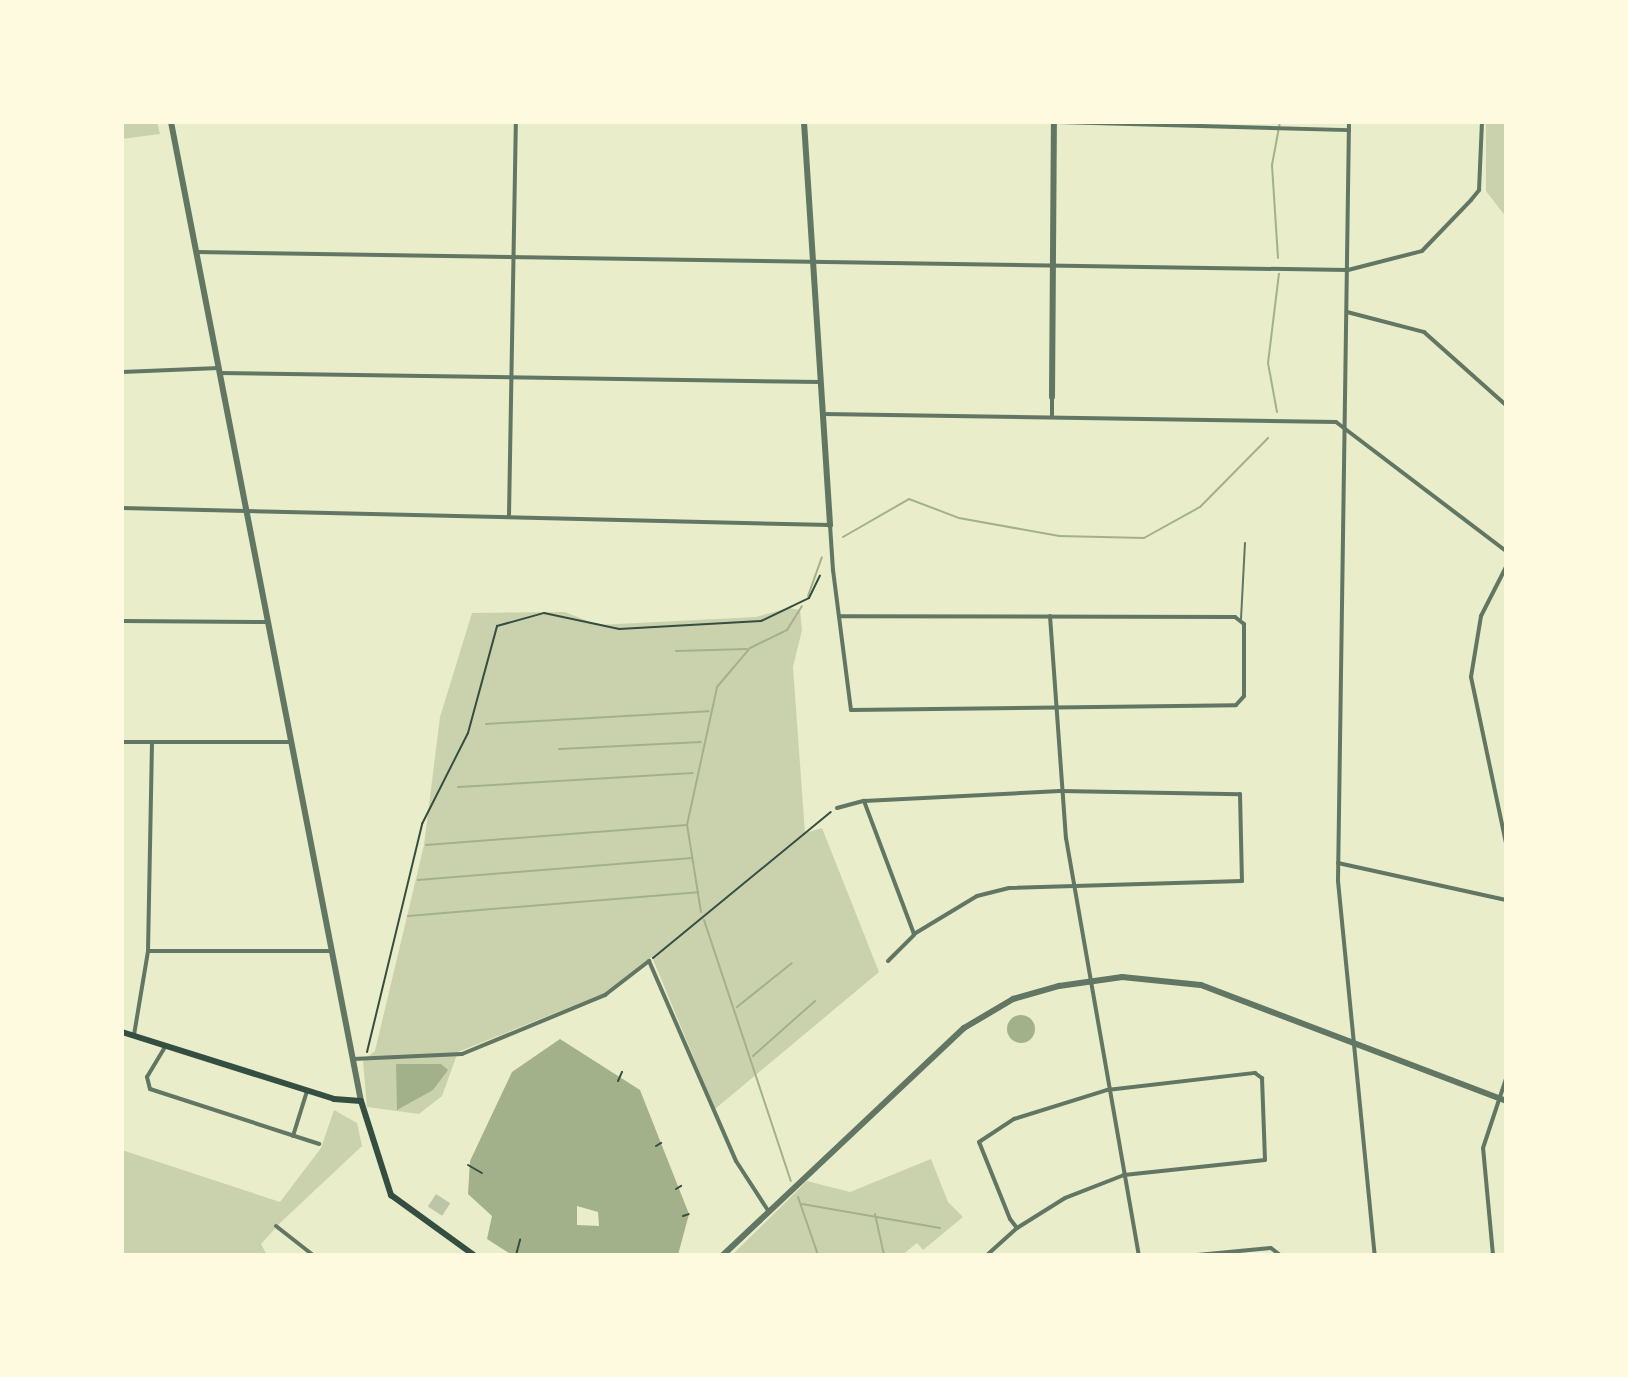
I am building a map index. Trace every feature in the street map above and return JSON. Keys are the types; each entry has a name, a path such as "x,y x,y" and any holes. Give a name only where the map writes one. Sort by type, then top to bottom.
{"main road":[{"path":"122,1032 307,1091 361,1101 391,1195 474,1255"}],"street":[{"path":"171,122 361,1101"},
{"path":"509,515 516,122"},
{"path":"804,122 832,551 839,616 851,710 1054,704 1236,705 1244,696 1241,619 839,616"},
{"path":"1052,417 1056,122 1287,124 1349,130"},
{"path":"1349,122 1338,863 1375,1255"},
{"path":"196,252 812,258 1348,270 1422,251 1471,200 1479,190 1482,122"},
{"path":"1347,312 1424,332 1506,405"},
{"path":"122,372 219,370 821,382"},
{"path":"824,414 1279,421 1346,426 1506,551"},
{"path":"122,508 830,525"},
{"path":"1506,567 1481,616 1471,677 1506,843"},
{"path":"1050,616 1060,791 1073,885 1107,1090 1139,1255"},
{"path":"122,621 268,621"},
{"path":"122,742 292,742"},
{"path":"133,1035 148,951 152,742"},
{"path":"837,808 864,801 1060,791 1242,798 1236,886 1073,885 987,892 914,934 888,961"},
{"path":"864,801 914,934"},
{"path":"1338,863 1506,900"},
{"path":"148,951 332,951"},
{"path":"353,1059 462,1054 605,995 649,961 736,1161 769,1212"},
{"path":"723,1255 974,1021 1023,995 1088,981 1201,985 1503,1100"},
{"path":"166,1045 147,1077 150,1089 319,1144"},
{"path":"987,1255 1017,1228 1065,1198 1124,1175 1265,1160 1262,1078 1255,1073 1107,1090 1027,1112 979,1142 1017,1228"},
{"path":"1493,1255 1483,1148 1503,1100 1506,1079"},
{"path":"293,1136 307,1091"},
{"path":"276,1226 313,1255"},
{"path":"1197,1255 1271,1248 1280,1255"}],"lane":[{"path":"1241,619 1245,543"}],"path":[{"path":"367,1052 422,824 463,746 497,626 544,613 607,629 761,621 809,598 820,575"},
{"path":"649,961 837,808"},
{"path":"618,1081 622,1072"},
{"path":"656,1146 661,1143"},
{"path":"468,1165 482,1173"},
{"path":"676,1189 681,1186"},
{"path":"683,1216 689,1214"},
{"path":"516,1255 520,1240"}],"shaded area":[{"path":"122,122 157,122 160,134 122,139"},
{"path":"1486,122 1506,122 1506,217 1486,191"},
{"path":"789,608 800,610 802,630 793,667 805,833 822,828 879,972 715,1109 652,957 605,993 458,1052 442,1096 419,1114 367,1107 363,1061 375,1051 424,845 440,717 472,613 565,612 598,625 756,617"},
{"path":"1021,1015 1031,1019 1035,1029 1031,1039 1021,1043 1011,1039 1007,1029 1011,1019"},
{"path":"560,1039 640,1090 689,1214 678,1255 512,1255 487,1239 492,1216 468,1194 470,1161 512,1072","holes":["577,1206 598,1212 599,1226 577,1225"]},
{"path":"396,1064 441,1064 448,1070 433,1090 397,1110"},
{"path":"334,1110 357,1123 362,1146 261,1244 267,1255 122,1255 122,1150 280,1202 321,1148"},
{"path":"931,1159 948,1202 963,1217 923,1250 917,1243 902,1255 732,1255 807,1181 850,1192"}],"building":[{"path":"436,1194 450,1203 442,1216 428,1207"}],"waterway":[{"path":"1278,258 1272,165 1280,122"},
{"path":"1277,412 1268,363 1279,274"},
{"path":"843,537 909,499 959,518 1059,536 1144,538 1200,507 1268,438"},
{"path":"808,596 822,557"},
{"path":"701,912 687,825 717,687 750,648 787,630 802,606"},
{"path":"676,651 747,649"},
{"path":"486,724 709,711"},
{"path":"559,749 701,742"},
{"path":"458,787 693,773"},
{"path":"426,845 687,825"},
{"path":"418,880 692,858"},
{"path":"408,916 698,892"},
{"path":"704,920 791,1181"},
{"path":"737,1007 792,963"},
{"path":"753,1056 815,1001"},
{"path":"798,1197 818,1255"},
{"path":"802,1204 940,1228"},
{"path":"875,1214 884,1255"}]}
